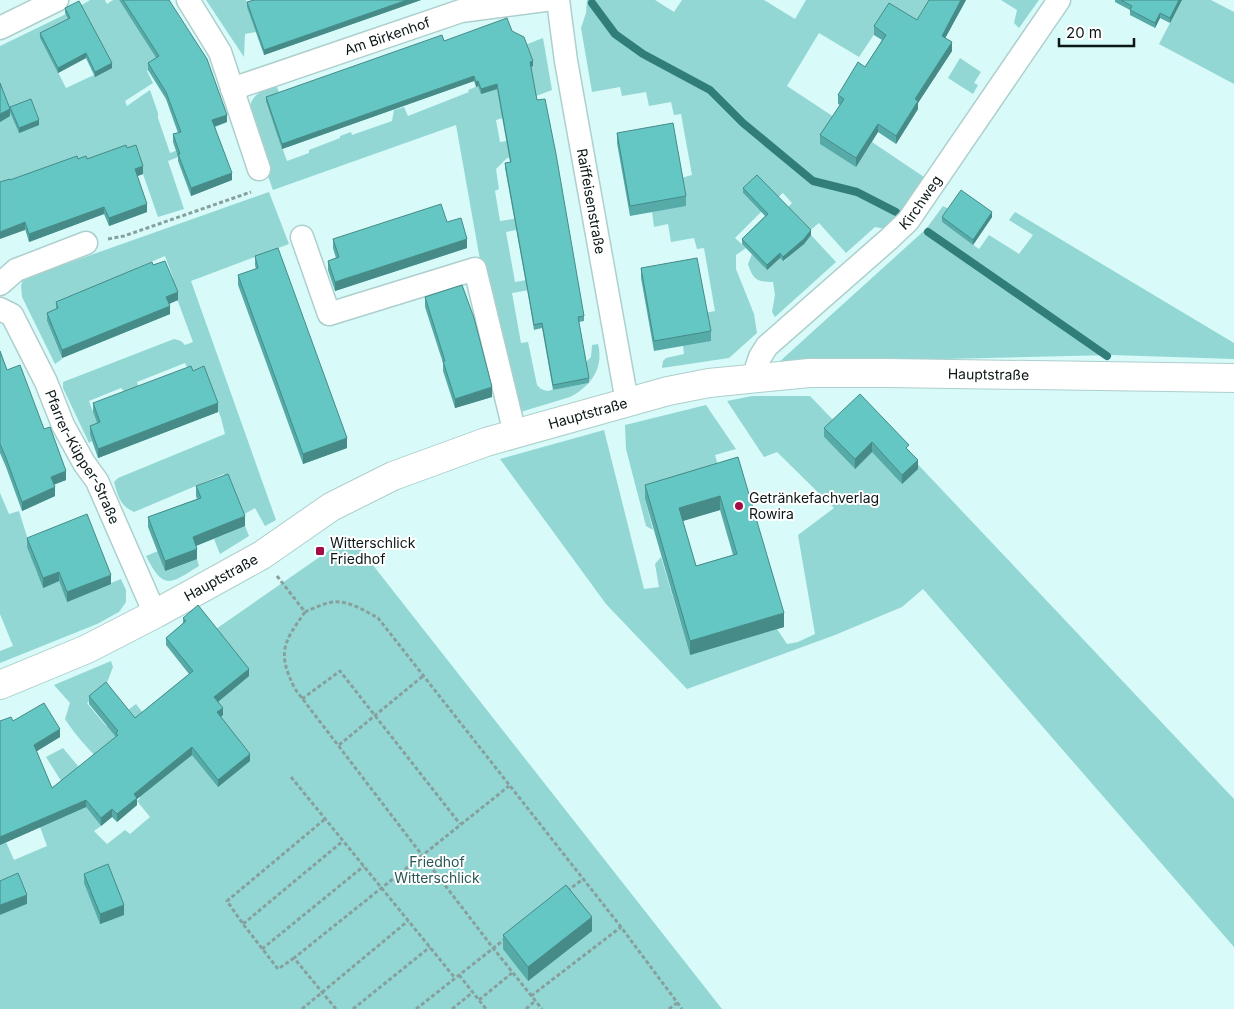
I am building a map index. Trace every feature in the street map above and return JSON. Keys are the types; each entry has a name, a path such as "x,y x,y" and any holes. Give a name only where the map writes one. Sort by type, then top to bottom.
{"main road":[{"name":"Hauptstraße","path":"0,685 87,649 155,614 262,555 331,507 386,479 451,454 627,402 709,383 809,373 1234,378"}],"street":[{"path":"0,28 57,0"},
{"path":"188,0 220,52 259,169"},
{"name":"Am Birkenhof","path":"232,89 460,11 545,0"},
{"name":"Raiffeisenstraße","path":"558,0 566,61 627,402"},
{"name":"Kirchweg","path":"753,378 760,356 767,346 889,239 908,220 1059,0"},
{"path":"302,237 329,314 475,269 515,434"},
{"path":"0,284 16,270 86,244"},
{"name":"Pfarrer-Küpper-Straße","path":"0,309 12,315 46,382 63,425 84,463 97,481 155,614"}],"path":[{"path":"86,244 124,236 265,187 259,169"},
{"path":"262,555 305,612"},
{"path":"542,1009 512,973 295,689 285,669 284,651 291,632 305,612 330,602 360,608 378,618 621,927 682,1009"},
{"path":"302,698 340,671 460,824"},
{"path":"339,745 423,676"},
{"path":"291,777 455,978"},
{"path":"325,819 227,901 278,969 509,785"},
{"path":"243,924 343,841"},
{"path":"262,949 364,866"},
{"path":"562,895 583,879"},
{"path":"302,1009 408,921"},
{"path":"531,996 621,927"},
{"path":"416,1009 506,938"},
{"path":"353,1009 430,947"},
{"path":"294,958 336,1009"},
{"path":"479,1000 512,973"},
{"path":"460,975 486,1009"},
{"path":"452,1009 473,992"},
{"path":"526,1009 536,1001"},
{"path":"669,1009 677,1003"}],"green space":[{"path":"90,0 105,0 107,4 113,0 119,0 159,63 147,71 153,83 125,101 127,106 150,90 170,153 191,145 194,151 168,161 184,209 158,217 143,174 0,189 0,46 66,14 77,19 41,39 66,88 94,75 80,6"},
{"path":"206,0 246,0 256,32 245,34 244,57"},
{"path":"587,0 655,0 674,12 682,0 764,0 795,19 806,0 933,0 926,13 952,26 948,33 889,12 859,57 819,33 787,86 840,121 856,167 872,142 927,179 885,229 875,227 846,253 819,223 808,232 786,209 792,203 783,193 776,199 743,193 758,209 763,210 735,238 746,248 736,255 736,269 754,314 757,333 729,358 662,368 663,361 666,358 684,354 683,346 705,313 715,311 704,248 697,249 694,238 671,242 668,224 654,227 652,212 681,178 692,175 681,114 674,115 671,102 649,106 646,92 622,96 620,87 592,92 581,28 586,13"},
{"path":"1001,0 1039,0 1019,28 1014,23 1017,10"},
{"path":"1182,0 1211,0 1234,12 1234,84 1159,44"},
{"path":"543,38 552,90 501,109 503,118 496,120 500,142 507,141 545,152 507,158 496,169 499,189 495,191 500,221 526,217 516,230 506,232 515,282 539,278 541,288 512,293 521,343 528,342 537,385 547,391 588,383 570,397 514,414 485,288 456,125 273,190 254,133 250,111 251,103 255,96 276,85 281,97 266,103 287,161 309,153 309,150 340,138 340,136 351,132 352,135 392,121 394,110 404,107 408,116 469,92 468,90 478,86 525,45"},
{"path":"960,58 981,72 974,83 978,85 973,94 948,78"},
{"path":"269,192 289,244 191,281 276,520 265,526 255,508 241,516 224,474 134,512 129,510 118,496 114,482 118,478 225,434 221,418 204,375 191,375 185,363 137,382 141,395 131,398 121,388 89,401 100,431 90,435 92,441 89,443 63,388 63,382 174,339 181,341 185,345 193,342 170,280 173,278 165,256 137,268 134,278 47,321 62,359 55,364 22,297 21,286 23,279"},
{"path":"943,206 951,210 942,222 979,249 989,235 1019,254 1033,235 1009,220 1015,212 1234,343 1234,359 1112,355 778,363 926,229"},
{"path":"811,235 836,262 775,317 772,312 775,295 773,282 759,281 754,277 748,264 752,254 767,270 780,258 784,261"},
{"path":"598,344 599,361 589,383 585,363 591,357 592,345"},
{"path":"752,396 810,396 837,424 824,437 854,468 872,452 909,455 1234,799 1234,947 923,589 902,607 835,635 687,689 606,604 500,459 604,430 644,589 659,587 655,564 661,557 690,655 777,629 787,644 798,642 815,634 798,535 834,508 777,452 764,457 727,401"},
{"path":"706,405 736,449 715,455 721,476 645,499 653,530 646,526 626,449 625,425"},
{"path":"0,493 9,514 19,511 35,568 43,587 59,581 67,601 121,579 126,590 126,602 119,612 97,624 0,663 0,651 13,646 0,614"},
{"path":"245,526 249,536 220,554 214,539"},
{"name":"Friedhof Witterschlick","path":"350,536 722,1009 0,1009 0,915 27,904 0,882 0,844 6,842 14,860 47,846 40,827 65,787 46,757 63,748 78,766 71,778 82,802 101,826 94,831 107,844 125,830 130,834 150,817 137,801 140,798 81,740 65,719 70,703 54,685 111,661 113,667 105,688 87,703 106,726 136,704 146,717 217,720 223,715 188,671 213,631"},
{"path":"158,551 165,571 197,559 199,566 175,580 163,579 152,567 146,556"}],"building":[{"path":"123,0 169,0 207,59 227,115 212,120 232,173 191,188 178,154 180,154 173,134 181,132 166,92 148,63 159,56"},
{"path":"254,0 407,0 264,50 247,2"},
{"path":"929,0 961,0 942,36 952,42 915,99 918,101 896,136 878,124 856,158 820,135 844,99 838,95 858,62 865,67 886,35 874,26 889,3 917,20"},
{"path":"1121,0 1179,0 1170,18 1160,13 1155,23 1130,10 1132,6"},
{"path":"79,1 112,63 95,72 86,53 58,68 40,33 70,18 65,8"},
{"path":"507,18 512,31 524,37 533,61 530,62 537,100 545,99 584,316 578,317 589,378 553,385 542,323 534,325 505,163 511,162 497,84 481,89 474,76 282,144 266,97 442,35 444,41"},
{"path":"0,83 10,109 0,114"},
{"path":"31,99 39,120 19,128 10,107"},
{"path":"673,123 686,196 630,206 617,133"},
{"path":"126,145 127,148 136,145 143,166 135,169 147,204 109,218 104,207 29,234 25,222 0,232 0,182 77,156 78,159 86,156 87,159"},
{"path":"757,175 811,230 804,239 783,257 780,253 767,265 742,239 768,214 743,188"},
{"path":"961,190 992,212 973,240 942,217"},
{"path":"441,204 447,222 461,218 467,239 335,282 328,261 339,257 333,239"},
{"path":"278,248 347,438 303,454 238,275 258,268 255,256"},
{"path":"697,258 711,331 654,341 641,268"},
{"path":"165,261 178,292 166,297 170,306 62,350 47,313 58,308 56,302 152,262 153,265"},
{"path":"462,285 474,318 492,387 455,399 425,297"},
{"path":"0,351 7,370 20,365 44,429 50,427 66,471 51,477 55,487 22,502 0,444"},
{"path":"191,366 193,371 204,366 218,403 98,449 90,426 100,422 93,403"},
{"path":"860,394 909,445 906,448 918,460 902,475 872,442 855,459 824,428"},
{"path":"738,457 784,613 690,641 645,485","holes":["720,496 737,554 696,566 679,508"]},
{"path":"228,474 245,516 193,537 197,549 165,561 148,517 201,498 196,486"},
{"path":"87,514 111,575 67,592 59,572 43,578 27,538"},
{"path":"198,605 249,669 214,697 223,708 217,712 250,754 218,780 192,747 134,794 137,798 117,814 112,809 101,818 86,800 0,837 0,721 11,717 13,721 44,703 60,729 34,745 52,788 118,735 116,733 118,731 89,696 106,682 135,718 193,671 166,638 186,621 183,618"},
{"path":"108,864 124,905 100,914 84,874"},
{"path":"18,873 27,895 0,905 0,881"},
{"path":"566,885 592,917 528,967 503,935"}],"waterway":[{"path":"592,3 615,34 643,54 710,90 743,123 813,181 857,192 896,212"},
{"path":"928,232 1107,356"}],"place":[{"name":"Getränkefachverlag Rowira","path":"739,506"},
{"name":"Witterschlick Friedhof","path":"320,551"}]}
